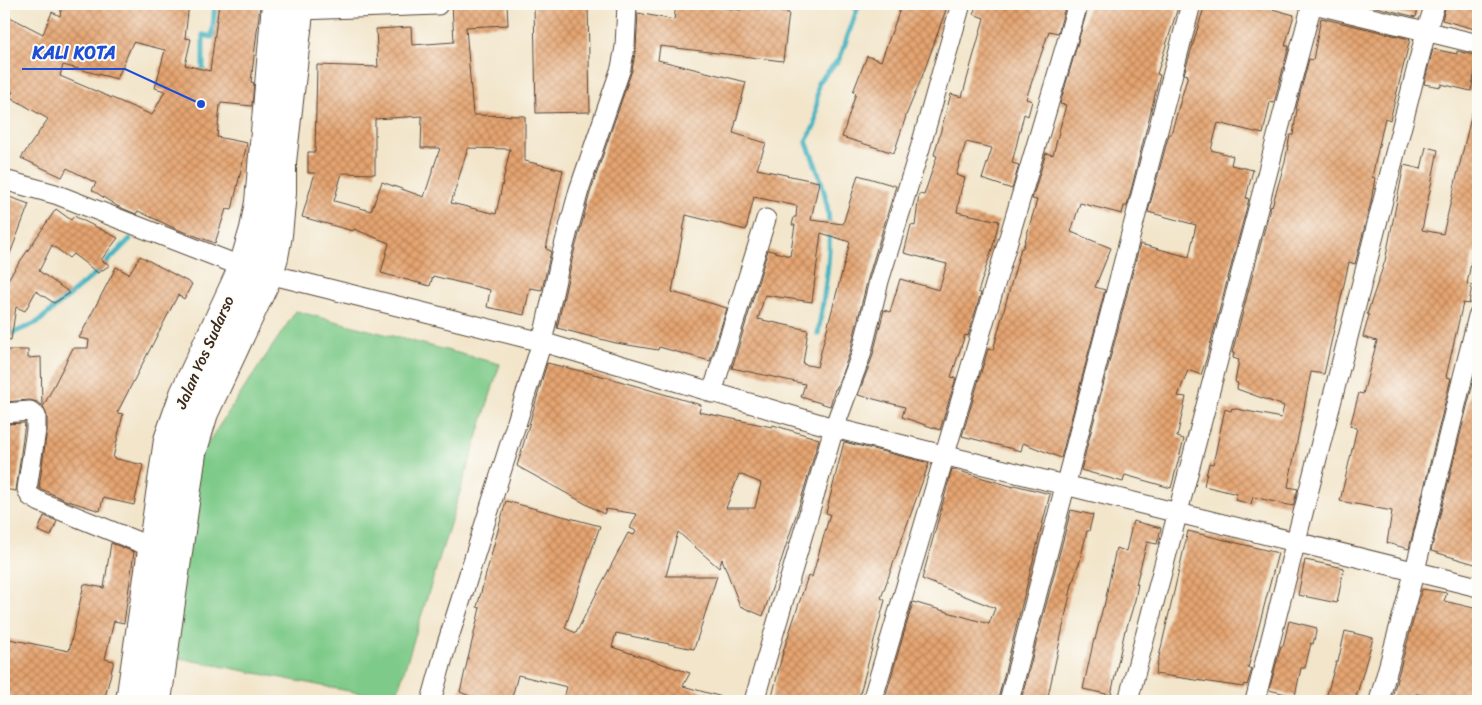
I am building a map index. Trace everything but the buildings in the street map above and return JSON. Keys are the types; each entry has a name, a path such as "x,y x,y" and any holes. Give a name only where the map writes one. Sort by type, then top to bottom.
{"highway":[{"name":"Jalan Yos Sudarso","path":"157,701 192,453 204,413 256,271 254,229 292,6"},
{"name":"Jalan Yos Sudarso","path":"130,701 151,547 168,440 175,416 200,357 256,271"}],"street":[{"path":"431,701 446,647 542,342 562,253 579,190 621,68 625,47 627,4"},
{"path":"754,701 834,428 861,355 879,281 921,145 961,4"},
{"path":"872,701 1078,4"},
{"path":"1009,701 1190,4"},
{"path":"1128,701 1313,4 1478,44"},
{"path":"1255,701 1426,32 1435,4"},
{"path":"292,6 438,5"},
{"path":"4,180 55,194 256,271 542,342 834,428 1478,587"},
{"path":"712,393 766,219"},
{"path":"1379,701 1415,570 1478,316"},
{"path":"4,412 30,412 36,416 36,430 27,489 30,496 110,532 151,547"}],"green space":[{"path":"296,311 500,364 395,700 168,656 199,456"}],"waterway":[{"path":"203,76 203,35 212,37 215,4"},
{"path":"818,334 827,273 829,226 825,193 806,141 815,125 818,83 840,58 859,4"},
{"path":"4,337 38,322 97,272 130,239"}],"place":[{"name":"KALI KOTA","path":"201,104"}]}
